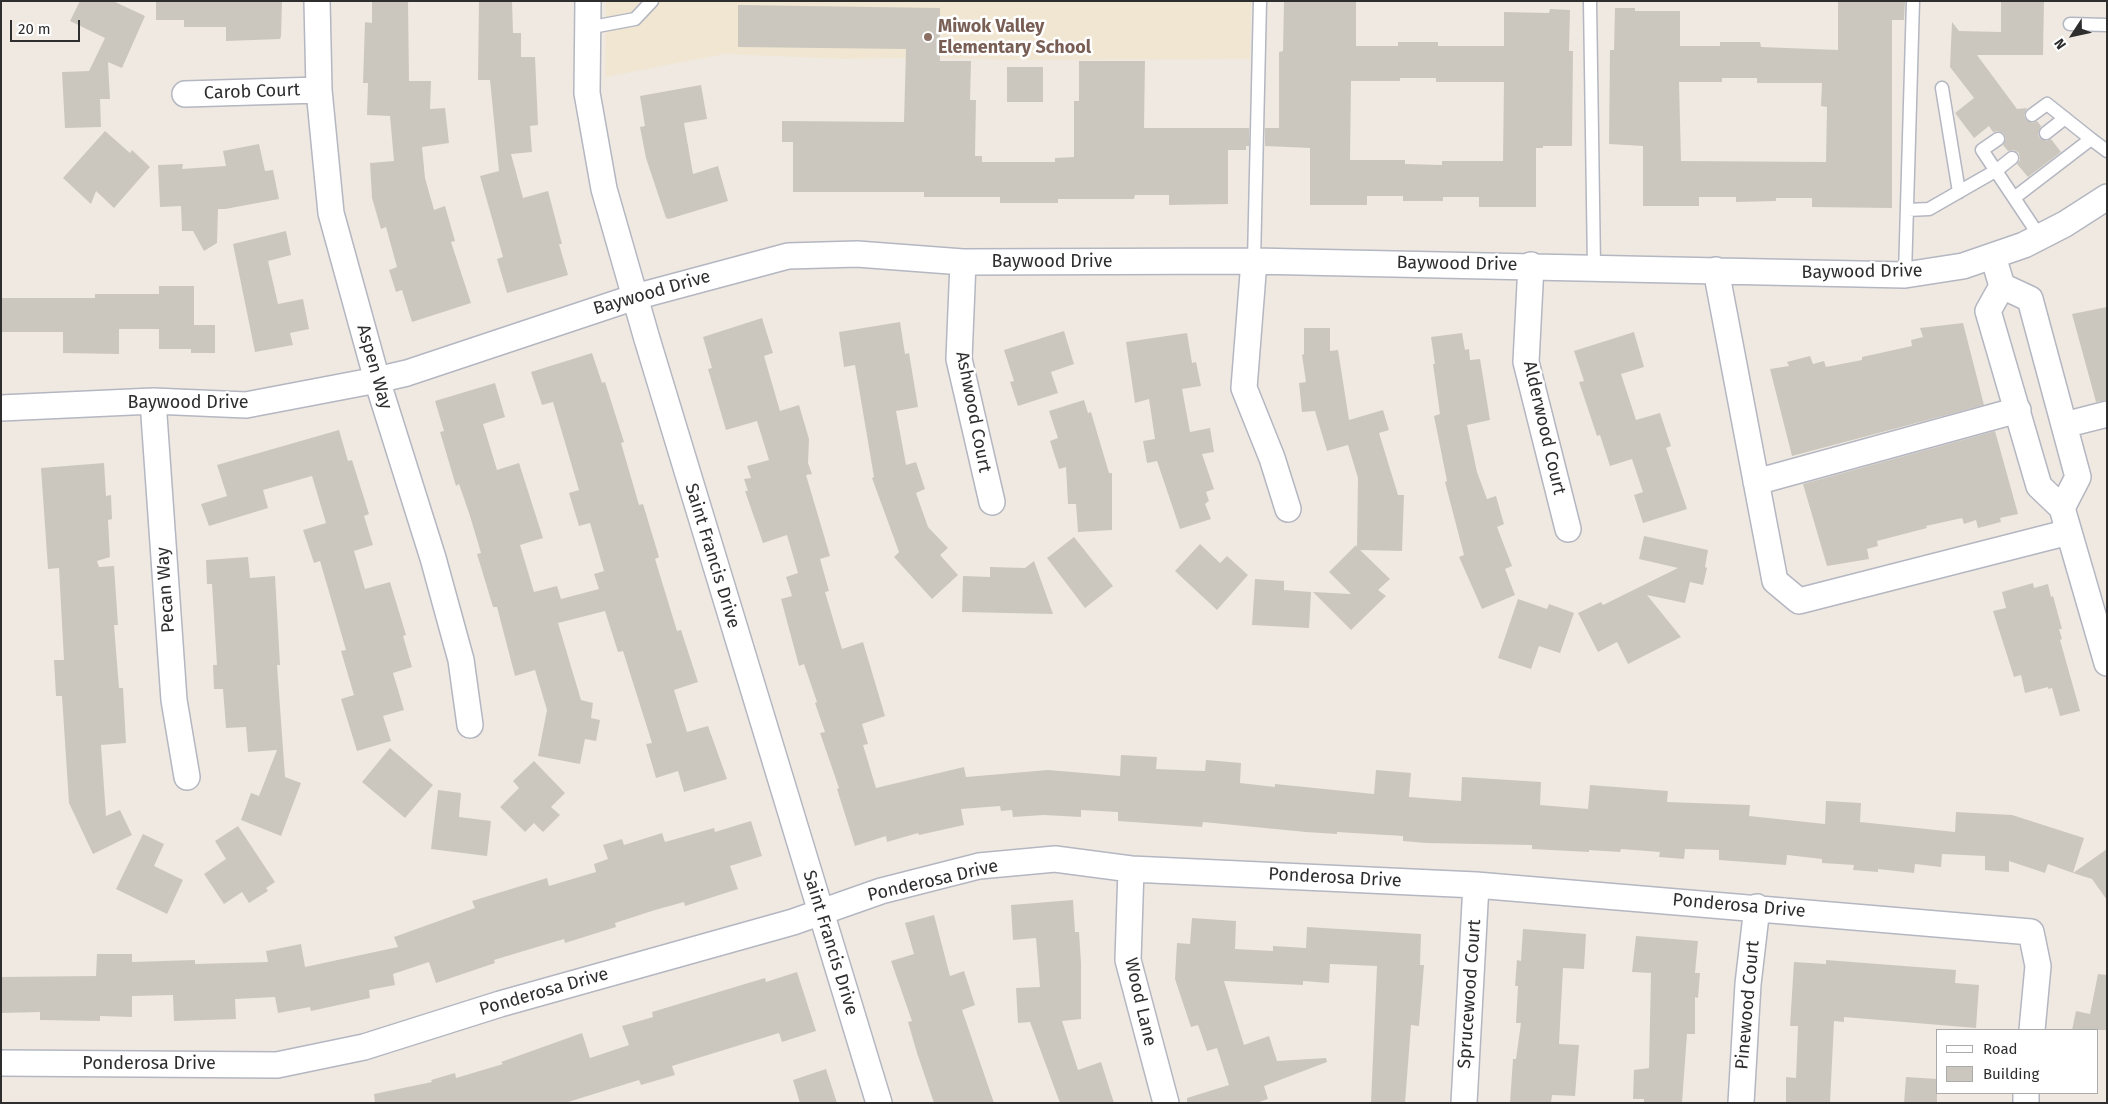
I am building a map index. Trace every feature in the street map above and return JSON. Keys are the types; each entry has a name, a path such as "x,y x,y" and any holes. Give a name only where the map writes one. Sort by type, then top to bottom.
{"street":[{"name":"Aspen Way","path":"317,1 318,90 331,213 377,380 430,549 461,660 470,725"},
{"name":"Saint Francis Drive","path":"588,1 587,93 604,189 879,1103"},
{"name":"Carob Court","path":"186,94 318,90"},
{"name":"Baywood Drive","path":"1,408 153,401 246,405 377,380 407,373 635,297 788,256 857,254 963,262 1254,261 1531,265 1905,275 1963,266 1993,256 2040,237 2065,224 2107,197"},
{"path":"1993,256 2002,286 1988,310 2039,486 2062,508 2107,663"},
{"path":"1254,261 1244,388 1272,458 1288,509"},
{"name":"Ashwood Court","path":"963,262 959,359 992,502"},
{"name":"Alderwood Court","path":"1531,265 1526,362 1568,529"},
{"path":"1716,270 1775,581 1798,601 2068,532"},
{"path":"2002,286 2030,299 2078,477 2062,508"},
{"name":"Pecan Way","path":"153,401 174,700 187,777"},
{"path":"1756,482 2018,410"},
{"path":"2064,425 2107,414"},
{"name":"Ponderosa Drive","path":"1,1063 277,1065 364,1047 500,1004 783,924 881,891 979,866 1055,859 1132,869 1476,885 1757,907 2031,932 2038,966 2032,1029"},
{"name":"Wood Lane","path":"1132,869 1128,960 1166,1103"},
{"name":"Sprucewood Court","path":"1464,1103 1476,885"},
{"name":"Pinewood Court","path":"1741,1103 1748,984 1757,907"}],"lane":[{"path":"587,28 635,19 652,1"},
{"path":"1254,261 1260,1"},
{"path":"1590,1 1594,268"},
{"path":"1905,275 1913,1"},
{"path":"2070,24 2107,25"},
{"path":"1942,88 1959,192"},
{"path":"2032,115 2047,104 2107,151"},
{"path":"2046,133 2065,118"},
{"path":"1998,139 1982,150 2040,237"},
{"path":"2014,198 2092,139"},
{"path":"1907,210 1930,209 1997,170 2012,158"}],"shaded area":[{"name":"Miwok Valley Elementary School","path":"606,1 1251,1 1250,59 1011,60 934,57 847,59 724,54 605,77"}],"building":[{"path":"80,1 113,1 145,16 122,68 108,62 110,99 100,99 101,127 65,128 62,72 89,71 105,38 70,21"},
{"path":"156,1 282,1 281,36 280,39 226,41 226,27 184,27 184,20 156,20"},
{"path":"372,1 408,1 409,81 431,81 430,109 445,108 449,143 422,147 425,178 434,210 445,206 455,241 451,242 471,303 412,322 402,290 396,292 389,270 397,267 386,227 381,229 372,198 370,163 394,161 390,116 367,115 368,83 363,83 365,22 372,23"},
{"path":"479,1 512,1 513,33 521,33 521,57 535,57 538,125 530,126 532,152 511,154 523,198 548,191 562,244 559,244 568,275 507,293 497,259 503,257 480,176 499,171 490,80 478,80"},
{"path":"1284,1 1356,1 1356,46 1398,46 1398,42 1438,42 1438,46 1504,46 1504,12 1549,13 1550,9 1570,10 1569,51 1573,51 1572,146 1543,146 1543,148 1536,148 1536,207 1479,207 1479,197 1443,197 1443,201 1403,201 1403,196 1367,196 1367,205 1310,205 1310,148 1265,146 1265,128 1279,128 1279,52 1283,51","holes":["1400,78 1436,78 1436,82 1504,82 1503,161 1442,161 1442,165 1405,164 1405,160 1350,160 1351,81 1400,81"]},
{"path":"1838,1 1905,1 1904,20 1892,20 1892,208 1812,207 1812,198 1776,198 1776,201 1736,202 1736,197 1699,197 1699,206 1643,206 1643,146 1609,144 1610,50 1614,50 1615,8 1635,8 1635,11 1680,11 1680,46 1720,46 1720,42 1760,42 1761,47 1838,50","holes":["1722,78 1757,78 1757,83 1822,83 1821,106 1827,107 1826,162 1681,161 1679,82 1722,82"]},
{"path":"2001,1 2044,1 2043,55 1977,55 2017,109 2027,108 2024,115 2026,120 2032,123 2037,121 2041,126 2038,134 2040,138 2047,141 2051,139 2061,152 2028,177 2017,164 2020,160 2019,153 2014,150 2008,151 2003,145 2006,139 2004,134 1998,131 1993,132 1989,126 1974,138 1955,113 1974,98 1950,67 1952,22 1959,31 2001,32"},
{"path":"738,5 940,8 940,61 971,61 970,100 976,100 975,156 982,156 982,162 1055,162 1055,158 1074,157 1074,101 1079,101 1079,61 1145,61 1144,128 1249,128 1249,146 1246,146 1246,150 1228,150 1228,204 1169,205 1169,195 1135,195 1134,199 1058,199 1058,203 1000,203 1000,197 924,197 924,192 793,192 793,142 782,142 782,121 904,122 906,49 738,47"},
{"path":"1007,67 1043,67 1043,102 1007,102"},
{"path":"701,85 707,119 684,123 693,174 718,166 728,201 669,219 666,218 646,158 640,127 645,126 640,96"},
{"path":"105,131 130,153 132,150 150,167 114,208 96,191 91,204 63,178"},
{"path":"259,144 265,171 273,170 279,199 218,209 217,243 204,251 193,231 182,231 181,206 160,207 158,165 183,164 182,169 226,166 223,151"},
{"path":"286,231 291,255 268,261 278,304 303,299 309,329 290,333 293,345 255,352 233,244"},
{"path":"159,286 194,286 194,325 215,325 215,353 191,353 191,349 159,349 159,329 119,329 119,354 63,353 63,332 1,332 1,298 95,298 95,294 159,294"},
{"path":"2107,307 2107,400 2096,402 2072,314"},
{"path":"762,318 773,353 764,356 780,411 799,405 809,439 808,463 812,474 806,475 830,556 820,559 829,591 825,592 842,649 863,642 885,716 862,724 868,744 863,745 876,788 964,767 966,777 1048,770 1120,776 1121,755 1157,757 1156,769 1205,771 1206,760 1241,763 1240,783 1275,787 1275,784 1374,794 1376,770 1411,773 1409,797 1461,801 1462,777 1541,782 1540,805 1588,809 1590,785 1668,791 1667,802 1750,805 1749,816 1825,824 1826,801 1861,803 1860,822 1955,832 1956,812 2012,815 2084,838 2073,873 2048,864 2045,873 2009,861 2009,872 1985,870 1985,856 1942,854 1941,867 1915,864 1914,873 1878,869 1878,872 1853,870 1854,865 1822,863 1822,859 1787,855 1786,865 1719,860 1719,850 1685,849 1684,859 1659,857 1660,852 1621,849 1620,852 1589,850 1589,852 1532,849 1532,845 1426,843 1403,841 1403,836 1306,832 1203,822 1202,827 1118,821 1118,812 1081,810 1081,817 1044,815 1013,817 1012,810 1001,811 1000,806 961,809 964,825 919,835 918,833 887,842 886,836 855,846 837,789 839,788 820,733 825,732 815,703 817,702 804,664 799,666 781,599 792,596 786,577 798,573 787,535 763,543 745,491 748,491 744,479 751,478 747,466 769,460 757,421 726,430 708,369 712,368 703,337"},
{"path":"900,322 905,354 909,353 918,407 896,411 906,465 916,462 925,489 916,493 928,527 948,548 940,555 958,575 932,599 894,557 899,552 872,478 874,477 855,365 844,367 839,332"},
{"path":"1963,323 1984,405 1792,456 1770,369 1789,366 1787,362 1810,356 1813,364 1824,361 1826,367 1862,360 1862,357 1912,346 1911,340 1923,337 1920,328"},
{"path":"1304,328 1330,328 1330,351 1338,350 1349,420 1383,410 1389,430 1379,433 1398,495 1404,495 1402,551 1360,550 1390,579 1378,590 1386,596 1351,630 1313,592 1351,594 1329,572 1356,545 1357,547 1358,478 1348,445 1327,451 1315,411 1302,412 1299,383 1306,382 1302,355 1304,354"},
{"path":"1064,331 1074,364 1051,372 1058,393 1018,406 1010,382 1014,381 1004,350"},
{"path":"1634,332 1644,367 1621,374 1636,420 1660,413 1671,446 1666,448 1687,509 1643,523 1634,495 1643,492 1632,459 1610,466 1600,435 1597,436 1579,382 1584,381 1574,351"},
{"path":"1187,333 1192,363 1196,362 1201,386 1182,389 1190,432 1210,428 1214,452 1202,454 1214,489 1206,492 1209,501 1205,504 1211,519 1180,529 1157,461 1147,463 1143,441 1155,439 1149,399 1135,403 1126,342"},
{"path":"1462,333 1465,350 1469,349 1470,360 1480,359 1490,420 1467,425 1477,472 1487,499 1496,496 1504,524 1497,527 1512,566 1505,569 1515,595 1482,609 1459,557 1464,555 1445,482 1447,481 1434,416 1440,414 1431,337"},
{"path":"592,353 602,383 605,382 624,442 621,443 639,505 643,504 659,557 655,559 677,631 681,630 698,682 674,690 687,732 708,726 727,779 684,792 678,771 656,778 646,744 652,743 623,651 618,652 605,611 558,623 581,700 593,703 591,718 600,720 596,741 585,739 580,764 538,756 547,710 535,670 515,676 497,607 493,607 477,554 481,553 470,516 459,484 456,486 440,432 444,431 435,401 495,383 505,417 483,424 497,470 519,463 543,538 520,545 534,592 557,586 561,599 599,589 594,574 604,571 590,523 579,526 569,493 579,490 553,402 542,405 531,372"},
{"path":"1084,400 1088,413 1091,412 1109,473 1112,473 1112,530 1078,532 1076,504 1068,504 1066,467 1059,469 1050,441 1058,438 1049,411"},
{"path":"339,430 348,461 352,460 369,514 364,516 373,545 354,551 365,589 390,582 406,635 403,636 412,667 393,673 404,710 383,716 391,741 357,751 341,699 354,695 341,651 346,650 320,561 314,563 303,530 326,523 312,476 263,490 268,508 209,526 201,504 227,496 217,465"},
{"path":"1995,431 2018,514 2000,518 2001,522 1978,528 1976,520 1964,524 1962,518 1926,526 1927,528 1877,541 1878,546 1867,549 1869,559 1827,566 1803,484"},
{"path":"104,463 106,496 111,495 112,519 108,520 110,557 97,561 99,567 114,566 118,625 114,625 119,688 123,688 126,743 101,745 106,816 120,810 132,835 93,854 69,803 62,696 56,696 54,660 64,660 59,568 48,569 41,468"},
{"path":"1644,536 1708,550 1705,567 1707,568 1703,585 1690,582 1685,603 1647,595 1681,637 1628,664 1617,642 1598,652 1578,613 1601,602 1603,605 1678,568 1639,559"},
{"path":"1074,537 1113,586 1085,608 1047,558"},
{"path":"1200,544 1220,563 1227,556 1248,575 1217,610 1175,571"},
{"path":"248,557 250,578 275,576 280,665 277,665 285,777 301,783 281,836 241,820 251,793 259,796 277,750 248,752 246,727 226,728 223,689 214,689 213,665 217,665 212,584 207,584 206,560"},
{"path":"1034,561 1053,614 962,612 963,576 990,577 990,567 1025,568"},
{"path":"1255,579 1284,581 1284,590 1311,592 1309,628 1252,625"},
{"path":"2033,583 2034,588 2048,584 2051,597 2053,596 2062,629 2059,629 2062,639 2060,640 2080,711 2060,716 2052,688 2048,689 2048,687 2025,693 2021,675 2014,677 1993,611 2006,608 2002,592"},
{"path":"1518,599 1547,609 1549,604 1574,613 1560,653 1539,646 1531,669 1498,658"},
{"path":"390,748 433,785 405,818 362,782"},
{"path":"534,761 565,793 551,807 560,815 543,832 534,823 525,832 500,807 519,788 513,781"},
{"path":"438,790 461,793 459,817 491,821 487,856 431,849"},
{"path":"751,821 762,856 730,866 738,889 685,906 684,902 655,910 615,923 616,927 565,943 564,939 494,960 495,963 436,983 429,962 393,974 395,985 369,990 370,998 311,1011 310,1007 278,1013 275,997 235,999 236,1019 174,1021 173,995 132,996 132,1017 100,1016 100,1021 40,1020 40,1012 1,1013 1,977 96,976 97,954 132,954 132,962 195,960 195,964 268,962 266,951 301,944 305,967 398,947 394,937 475,908 472,901 547,878 549,886 596,872 594,864 608,859 603,845 622,839 624,845 662,833 665,842 714,828 715,832"},
{"path":"238,826 275,882 266,888 268,891 249,903 242,892 224,904 204,874 226,859 215,841"},
{"path":"143,834 164,844 154,866 183,880 167,914 116,889"},
{"path":"2107,849 2107,900 2092,879 2073,873"},
{"path":"1073,900 1075,932 1079,932 1081,1019 1062,1021 1078,1070 1101,1062 1114,1103 1060,1103 1030,1022 1018,1023 1016,988 1040,987 1036,938 1013,940 1011,905"},
{"path":"934,915 950,976 964,971 975,1005 962,1010 994,1103 934,1103 917,1053 908,1022 912,1021 891,961 914,954 905,923"},
{"path":"1192,918 1236,921 1235,949 1273,951 1273,946 1306,948 1307,927 1421,934 1420,965 1424,965 1419,1026 1411,1025 1405,1103 1371,1103 1377,966 1330,964 1329,983 1303,981 1303,985 1224,981 1244,1045 1269,1036 1277,1061 1326,1058 1327,1062 1264,1086 1268,1099 1256,1103 1187,1103 1187,1098 1229,1085 1217,1048 1207,1051 1198,1025 1191,1027 1175,979 1177,943 1190,944"},
{"path":"1523,929 1586,934 1584,969 1563,968 1559,1044 1579,1045 1575,1096 1552,1095 1551,1103 1510,1103 1513,1059 1516,1059 1521,1023 1516,1023 1518,986 1515,986 1517,960 1521,961"},
{"path":"1636,936 1698,941 1695,973 1700,973 1698,998 1695,997 1695,1034 1687,1034 1682,1103 1644,1103 1644,1099 1633,1099 1634,1070 1649,1068 1651,973 1632,972"},
{"path":"1826,960 1956,970 1955,983 1979,985 1976,1028 1844,1017 1844,1022 1834,1021 1830,1103 1786,1103 1786,1077 1796,1078 1798,1026 1790,1026 1794,962 1826,964"},
{"path":"797,972 816,1031 782,1042 779,1033 672,1066 675,1075 641,1085 639,1080 565,1103 375,1103 374,1094 432,1082 431,1080 455,1073 456,1078 503,1064 501,1062 582,1033 590,1058 629,1045 622,1026 653,1017 652,1012 765,978 766,982"},
{"path":"2098,974 2107,975 2107,1030 2072,1029 2076,1011 2090,1014"},
{"path":"826,1069 837,1103 800,1103 793,1080"},
{"path":"1906,1077 1936,1079 1937,1103 1904,1103"}],"place":[{"name":"Miwok Valley Elementary School","path":"928,37"}]}
